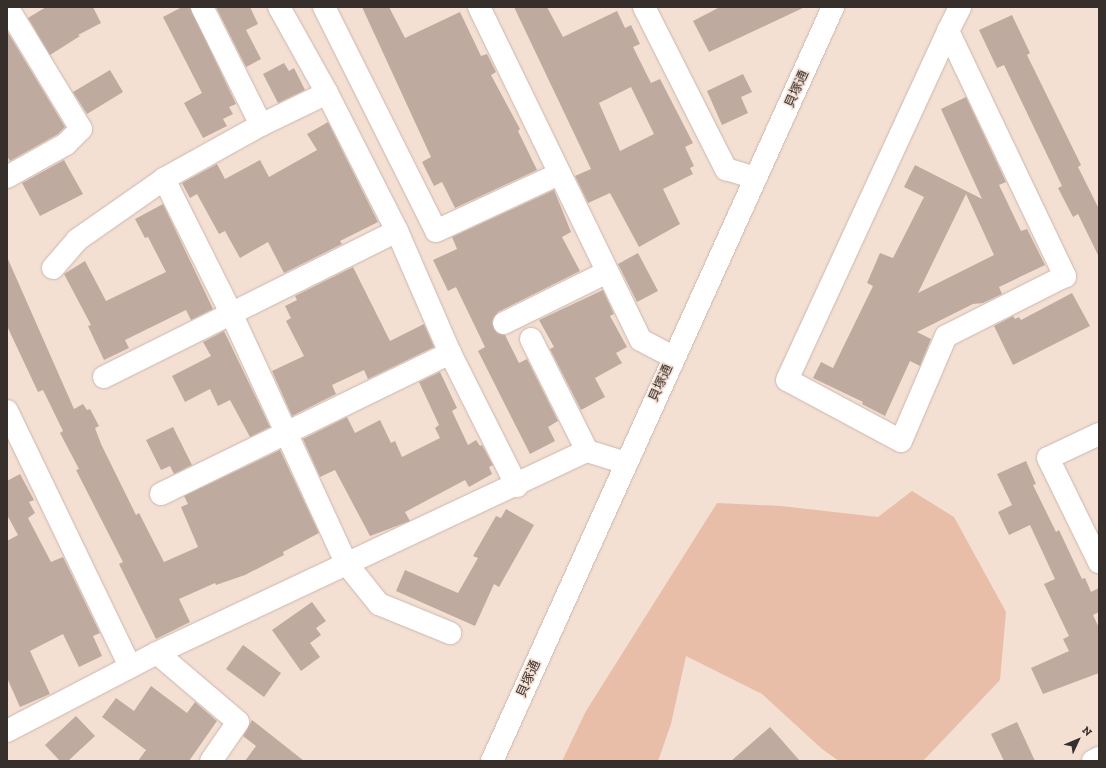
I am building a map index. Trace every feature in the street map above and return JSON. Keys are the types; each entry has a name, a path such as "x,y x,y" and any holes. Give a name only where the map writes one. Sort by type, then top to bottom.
{"street":[{"path":"7,7 81,129 66,144 7,177"},
{"path":"202,7 261,125"},
{"path":"279,7 327,93 397,232 450,353 517,486"},
{"path":"324,7 436,231 559,174"},
{"path":"479,7 640,340 673,357"},
{"path":"644,7 726,169 756,178"},
{"path":"948,31 1065,276 946,336 901,441 787,380 948,31 960,7"},
{"name":"貝塚通","path":"492,761 673,357 756,178 831,8"},
{"path":"53,268 77,240 164,179 261,125 327,93"},
{"path":"164,179 232,315 346,563 379,604 450,633"},
{"path":"104,377 232,315 397,232"},
{"path":"504,323 607,272"},
{"path":"531,339 588,451"},
{"path":"160,494 450,353"},
{"path":"7,411 130,666"},
{"path":"1099,434 1048,458 1099,562"},
{"path":"7,731 130,666 346,563 517,486 588,451 626,463"},
{"path":"157,654 238,722 211,761"},
{"path":"1092,761 1099,758"}],"shaded area":[{"path":"912,491 954,517 1006,612 1000,680 923,761 839,761 822,749 762,694 686,656 671,724 658,761 562,761 586,711 717,503 781,506 878,517"}],"building":[{"path":"46,7 93,7 101,23 78,35 80,36 50,55 28,18"},
{"path":"182,7 190,7 236,104 229,107 233,114 223,119 227,126 203,138 184,103 202,93 163,17"},
{"path":"216,7 250,7 258,24 246,30 261,59 246,67"},
{"path":"362,7 389,7 405,38 460,12 481,56 487,54 496,72 491,75 520,129 518,131 537,170 455,208 442,182 434,186 422,162 431,157"},
{"path":"514,7 547,7 563,37 617,11 625,28 631,25 640,44 633,47 651,83 660,79 693,143 685,147 694,166 690,168 693,174 663,189 680,224 639,247 610,193 588,203 575,176 591,169","holes":["631,87 654,134 620,151 599,103"]},
{"path":"720,7 805,7 709,52 693,21"},
{"path":"1012,15 1030,53 1027,55 1081,165 1078,167 1099,209 1099,257 1078,214 1073,217 1058,188 1062,186 1004,65 997,68 979,30"},
{"path":"7,31 65,127 58,134 10,161 7,156"},
{"path":"284,63 289,71 294,68 305,90 278,103 263,74"},
{"path":"110,70 123,92 87,114 73,92"},
{"path":"743,74 752,92 741,97 748,113 722,125 707,91"},
{"path":"966,97 1006,182 999,185 1021,231 1027,229 1045,265 999,287 1002,294 983,303 973,304 917,332 931,339 920,366 910,361 885,416 862,404 863,402 813,378 821,362 833,368 873,286 867,283 880,253 893,258 924,197 904,187 915,165 982,199 941,109","holes":["966,194 994,255 918,293"]},
{"path":"328,122 378,222 340,241 342,244 284,273 268,242 240,258 225,231 219,234 197,194 190,198 182,183 217,164 225,179 260,160 269,177 317,150 307,134"},
{"path":"64,160 83,194 40,216 22,183"},
{"path":"554,190 571,232 562,237 580,271 498,312 492,322 497,333 505,335 519,363 527,359 558,421 548,427 555,441 530,454 478,351 485,347 456,287 448,291 433,260 457,249 452,237"},
{"path":"163,204 213,309 191,320 186,310 125,340 129,348 104,360 88,326 91,325 64,274 85,261 106,301 166,272 148,237 145,238 135,219"},
{"path":"638,253 658,291 637,302 618,264"},
{"path":"7,257 74,409 83,404 87,410 90,409 99,426 95,428 101,444 136,515 139,513 164,562 198,547 181,507 188,504 184,496 280,450 319,533 283,552 284,555 245,575 216,585 215,583 179,599 190,622 156,639 119,564 123,562 76,470 79,469 60,433 63,431 43,390 38,392 7,326"},
{"path":"353,267 390,341 424,324 434,347 368,379 364,370 332,385 336,394 292,416 272,371 304,356 286,321 291,318 285,306 297,300 295,296"},
{"path":"603,290 614,314 610,316 627,347 616,353 622,363 595,378 605,397 581,410 550,349 554,347 539,320"},
{"path":"1072,293 1090,326 1013,365 994,326 1013,316 1015,319 1019,317 1021,320"},
{"path":"224,331 270,427 250,437 230,400 218,406 210,389 185,402 172,376 211,356 203,342"},
{"path":"440,372 457,408 452,411 468,445 476,440 480,446 482,445 493,465 489,467 492,474 469,487 465,480 405,512 410,521 370,536 335,470 320,477 303,439 347,417 355,433 380,420 391,443 395,441 402,457 440,438 435,428 439,425 419,382"},
{"path":"173,427 192,465 174,474 170,466 161,470 146,440"},
{"path":"1026,461 1036,484 1033,485 1056,532 1059,530 1082,579 1085,578 1091,592 1099,588 1099,612 1093,615 1099,628 1099,673 1043,694 1031,668 1069,651 1063,639 1069,636 1044,584 1055,579 1030,525 1009,535 998,512 1012,505 997,474"},
{"path":"20,474 34,500 29,502 35,513 28,518 51,562 63,557 100,633 93,636 102,656 79,667 63,634 30,651 50,694 20,707 7,678 7,541 18,535 7,515 7,481"},
{"path":"506,509 534,525 499,587 494,584 475,626 396,591 405,570 458,593 478,558 473,556 496,516 501,518"},
{"path":"312,602 326,621 316,628 321,635 310,643 320,657 301,671 272,630"},
{"path":"243,645 281,673 264,697 226,669"},
{"path":"151,686 187,713 195,702 217,721 189,761 138,761 146,750 102,717 116,698 134,711"},
{"path":"76,716 95,736 68,761 60,761 45,745"},
{"path":"252,720 304,761 245,761 256,746 243,736"},
{"path":"1017,722 1035,761 1004,761 991,734"},
{"path":"770,727 800,761 731,761"}]}
